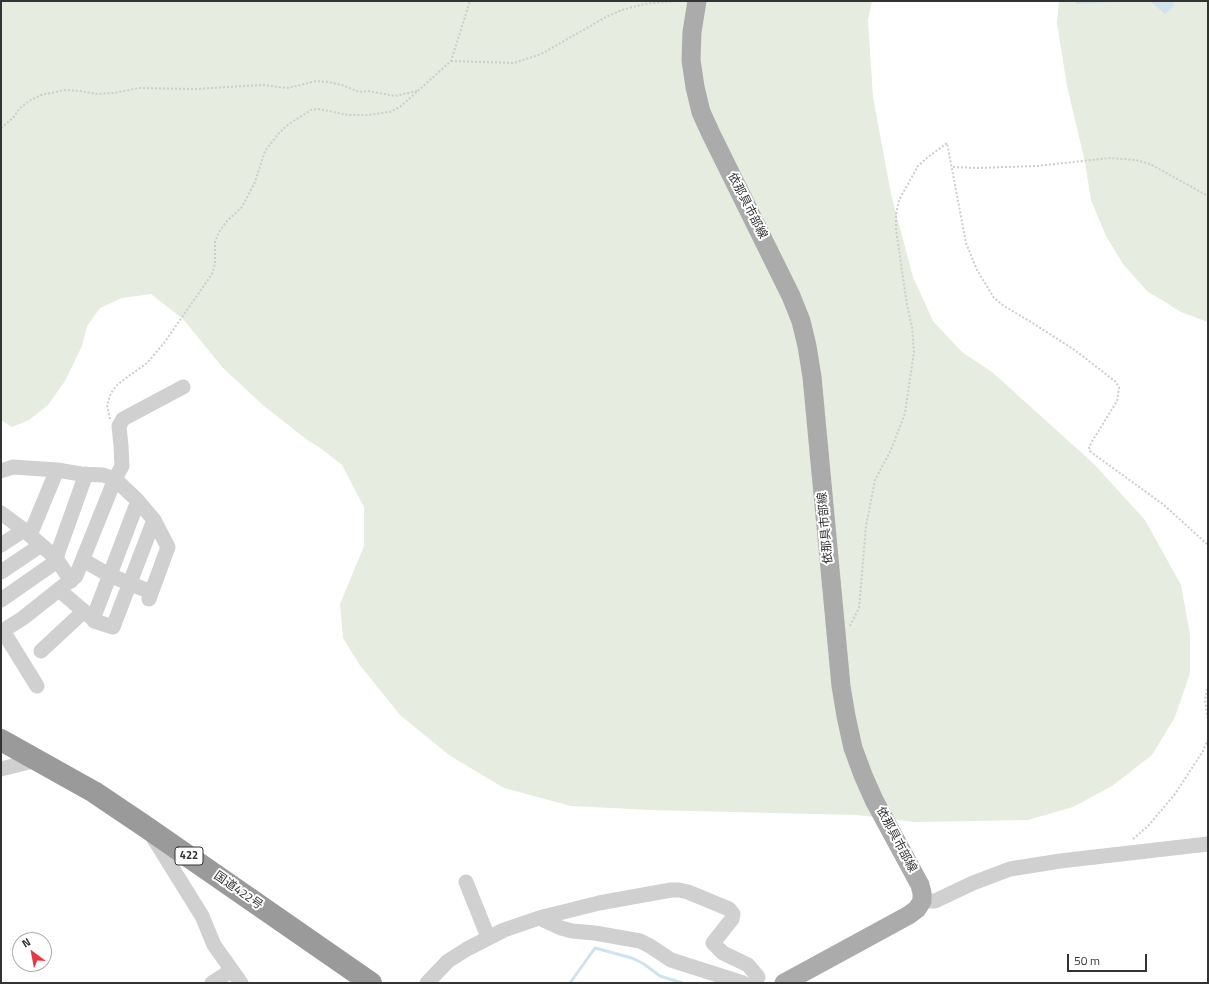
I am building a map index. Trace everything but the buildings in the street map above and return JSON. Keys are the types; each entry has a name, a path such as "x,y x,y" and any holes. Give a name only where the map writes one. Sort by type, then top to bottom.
{"highway":[{"name":"国道422号","path":"1,740 94,792 146,826 371,983"}],"main road":[{"name":"依那具市部線","path":"697,1 692,32 691,60 701,112 791,296 801,321 807,346 812,377 841,686 853,748 874,800 920,886 922,901"},
{"path":"784,983 909,915 917,909 922,901"}],"street":[{"path":"36,686 2,631 23,618 76,576 115,479 122,466 119,426 123,419 183,387"},
{"path":"1,470 13,467 57,470 104,475 115,479 138,501 154,520 168,547 150,596 83,560"},
{"path":"1,572 32,537 57,470"},
{"path":"1,600 57,560 86,474"},
{"path":"41,651 88,615 109,575 138,501"},
{"path":"2,515 32,537 57,560 71,581"},
{"path":"59,590 94,621 113,627 154,520"},
{"path":"1,545 32,537"},
{"path":"1,769 37,760"},
{"path":"146,826 202,916 214,945 241,983"},
{"path":"922,901 935,902 973,883 1010,869 1117,854 1208,844"},
{"path":"466,882 488,937"},
{"path":"427,983 448,961 488,937 539,918 599,903 671,890 688,892 729,910 733,914 732,919 713,944 723,953 748,966 758,978 752,983"},
{"path":"539,918 561,928 572,931 595,932 640,941 671,960 743,983"},
{"path":"212,983 232,970"}],"path":[{"path":"121,441 113,429 108,413 108,400 117,386 147,364 164,343 212,274 215,264 215,242 219,232 227,221 242,207 255,182 265,151 279,133 288,124 311,110 319,109 348,115 390,112 400,107 451,61 470,1"},
{"path":"451,61 514,63 541,54 608,16 622,10 644,4 677,1"},
{"path":"1,128 13,118 20,108 29,101 41,95 65,90 98,94 113,93 138,88 195,89 262,86 288,88 316,81 342,85 359,92 368,91 395,96 418,91"},
{"path":"848,629 859,608 866,526 876,480 891,450 905,413 914,352 912,327 907,305 896,229 896,214 899,200 918,166 947,143 953,167 966,243 977,270 994,298 1004,306 1076,351 1116,382 1119,388 1117,401 1089,447 1090,451 1164,505 1208,545"},
{"path":"953,167 977,168 1036,166 1110,158 1136,160 1150,164 1208,196"},
{"path":"1208,685 1205,700 1208,721"},
{"path":"1117,854 1148,826 1175,794 1203,751 1208,738"}],"shaded area":[{"path":"1,1 872,1 868,20 873,97 891,194 913,277 933,321 962,352 992,372 1094,464 1145,520 1181,585 1190,635 1190,673 1175,717 1152,755 1112,786 1073,807 1028,820 915,822 858,815 650,810 571,806 504,788 449,755 400,715 359,664 343,638 340,604 364,546 364,507 342,465 264,406 223,368 183,319 151,294 122,298 100,308 87,326 82,346 65,381 48,405 29,420 12,427 1,420"},
{"path":"1059,1 1208,1 1208,322 1181,312 1147,291 1123,264 1106,236 1091,200 1085,162 1067,86 1057,23"}],"water":[{"path":"1076,1 1142,1 1076,4"},
{"path":"1150,1 1173,1 1174,5 1165,14"}],"waterway":[{"path":"570,983 595,948 632,958 644,964 660,976 682,983"}]}
